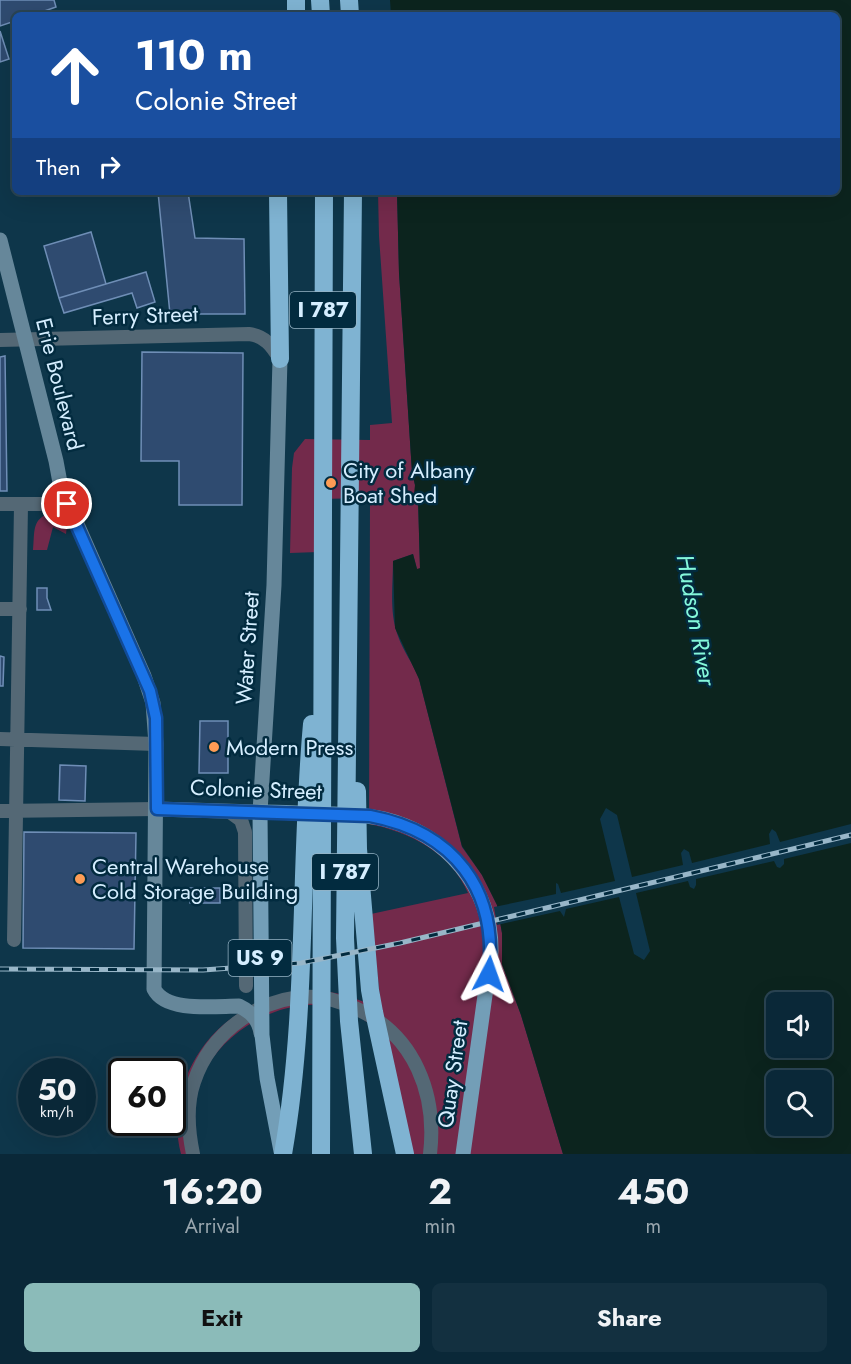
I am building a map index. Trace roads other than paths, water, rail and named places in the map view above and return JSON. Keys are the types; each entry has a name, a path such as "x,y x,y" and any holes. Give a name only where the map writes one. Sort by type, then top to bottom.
{"highway":[{"path":"278,195 280,359"},
{"name":"I 787","path":"321,1154 324,195"},
{"name":"I 787","path":"353,195 345,948 349,1021 363,1154"},
{"path":"282,1154 293,1078 298,1015 307,784 324,599"},
{"path":"349,643 357,772 358,849 367,963 374,1012 405,1154"}],"main road":[{"name":"Colonie Street","path":"260,812 370,816 401,825"},
{"name":"Water Street","path":"260,812 262,1035 267,1078 282,1154"},
{"name":"Quay Street","path":"401,825 435,842 459,863 476,887 489,921 492,944 489,974 463,1154"}],"street":[{"name":"Erie Boulevard","path":"0,240 56,461 60,488 150,691 156,718 154,989 161,999 172,1004 239,1006 248,1010 255,1017 262,1035"},
{"name":"Ferry Street","path":"0,340 249,334 259,335 265,339 280,359"},
{"name":"Water Street","path":"260,812 274,585 280,359"},
{"path":"0,504 67,504"},
{"path":"14,940 21,505"},
{"path":"0,609 20,609"},
{"path":"0,739 156,744"},
{"name":"Colonie Street","path":"0,811 157,809 260,812"},
{"path":"230,812 241,820 245,832 246,986"},
{"path":"193,1154 189,1112 194,1082 204,1059 219,1039 234,1025 259,1010 277,1002 308,997 327,998 362,1011 394,1034 415,1061 426,1087 432,1133 430,1154"}],"water":[{"name":"Hudson River","path":"390,0 851,0 851,1154 563,1154 521,1015 502,964 502,933 497,905 482,875 462,846 419,679 395,628 393,561 413,554 417,569 420,568 418,498 414,494 415,485 412,472 399,273 397,195 840,195 840,12 391,12"}],"railway":[{"path":"0,969 203,970 301,963 400,943 851,835"}],"place":[{"name":"City of Albany Boat Shed","path":"331,483"},
{"name":"Modern Press","path":"214,747"},
{"name":"Central Warehouse Cold Storage Building","path":"80,879"}]}
